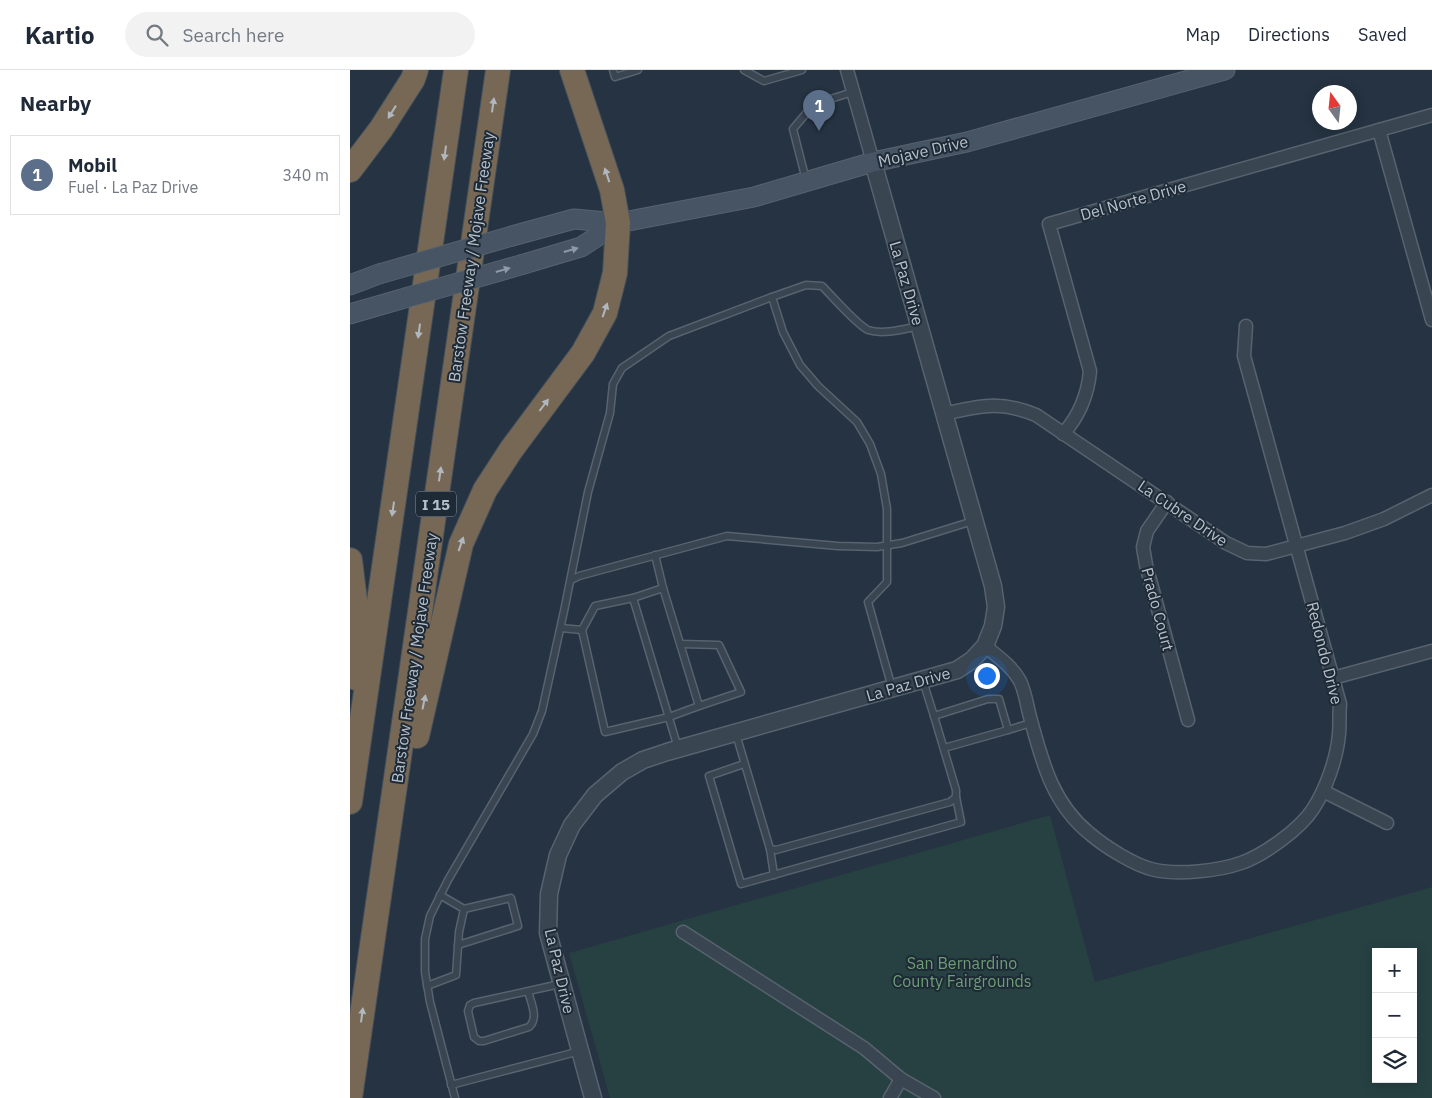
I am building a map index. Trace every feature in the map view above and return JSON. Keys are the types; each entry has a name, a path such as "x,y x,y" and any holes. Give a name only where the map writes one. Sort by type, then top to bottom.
{"highway":[{"path":"350,170 381,129 413,78 416,70"},
{"name":"I 15","path":"350,802 456,70"},
{"name":"Barstow Freeway / Mojave Freeway","path":"350,1098 498,70"},
{"path":"374,938 460,544 485,490 511,450 583,353 605,313 616,273 618,223 612,190 572,70"},
{"path":"350,560 356,609 356,757"}],"main road":[{"name":"Mojave Drive","path":"350,285 379,274 574,219 618,223 754,197 873,162 966,142 1225,70"},
{"name":"Mojave Drive","path":"350,314 581,247 618,223"}],"street":[{"name":"La Paz Drive","path":"592,1098 548,933 549,894 558,855 572,826 595,795 622,772 643,760 957,670 972,660 985,646 993,626 996,607 992,586 853,92 849,70"},
{"name":"Del Norte Drive","path":"1063,434 1072,425 1083,402 1089,384 1090,371 1049,224 1432,116"},
{"path":"1379,130 1432,320"},
{"name":"Redondo Drive","path":"985,646 1012,669 1020,682 1043,764 1056,794 1070,815 1088,833 1112,850 1136,863 1154,870 1181,872 1208,871 1241,863 1268,850 1292,832 1312,811 1323,791 1331,770 1339,735 1340,704 1244,356 1246,326"},
{"name":"La Cubre Drive","path":"943,414 989,405 1020,408 1036,415 1167,502 1226,544 1247,553 1266,554 1344,533 1384,520 1432,495"},
{"name":"Prado Court","path":"1167,502 1147,531 1143,547 1146,565 1188,720"},
{"path":"1333,678 1432,651"},
{"path":"1323,791 1387,823"},
{"path":"683,932 864,1048 901,1079 934,1098"},
{"path":"890,1098 901,1079"}],"lane":[{"path":"613,70 615,77 638,70"},
{"path":"744,70 764,81 802,70"},
{"path":"807,181 793,129 814,104 853,92"},
{"path":"455,1098 430,1002 425,972 425,939 430,916 440,895 533,734 542,711 588,492 610,413 613,384 622,368 669,336 806,285 822,286 853,318 868,330 888,332 919,326"},
{"path":"772,297 783,332 800,365 818,386 857,422 870,444 881,474 887,510 887,582 868,602 893,688"},
{"path":"571,580 579,576 727,536 755,537 838,546 877,547 902,543 974,520"},
{"path":"655,555 663,588 699,706"},
{"path":"663,588 633,598 595,606 582,630 604,732 669,717 742,692 719,645 680,644"},
{"path":"633,598 678,749"},
{"path":"560,628 582,630"},
{"path":"744,764 710,776 741,884 961,822 956,790 923,680"},
{"path":"934,716 988,699 999,699 1008,730"},
{"path":"944,748 1031,723"},
{"path":"735,733 770,849 774,875"},
{"path":"770,849 776,850 845,832 950,802 956,797"},
{"path":"440,895 464,909 511,898 518,926 458,945"},
{"path":"427,986 456,975 459,932 464,909"},
{"path":"528,991 534,1016 529,1028 484,1041 479,1041 474,1036 468,1011 470,1005 561,983"},
{"path":"451,1085 580,1051"}],"green space":[{"name":"San Bernardino County Fairgrounds","path":"1050,815 1095,982 1432,887 1432,1098 610,1098 569,953"}],"place":[{"name":"Mobil","path":"819,131"}]}
